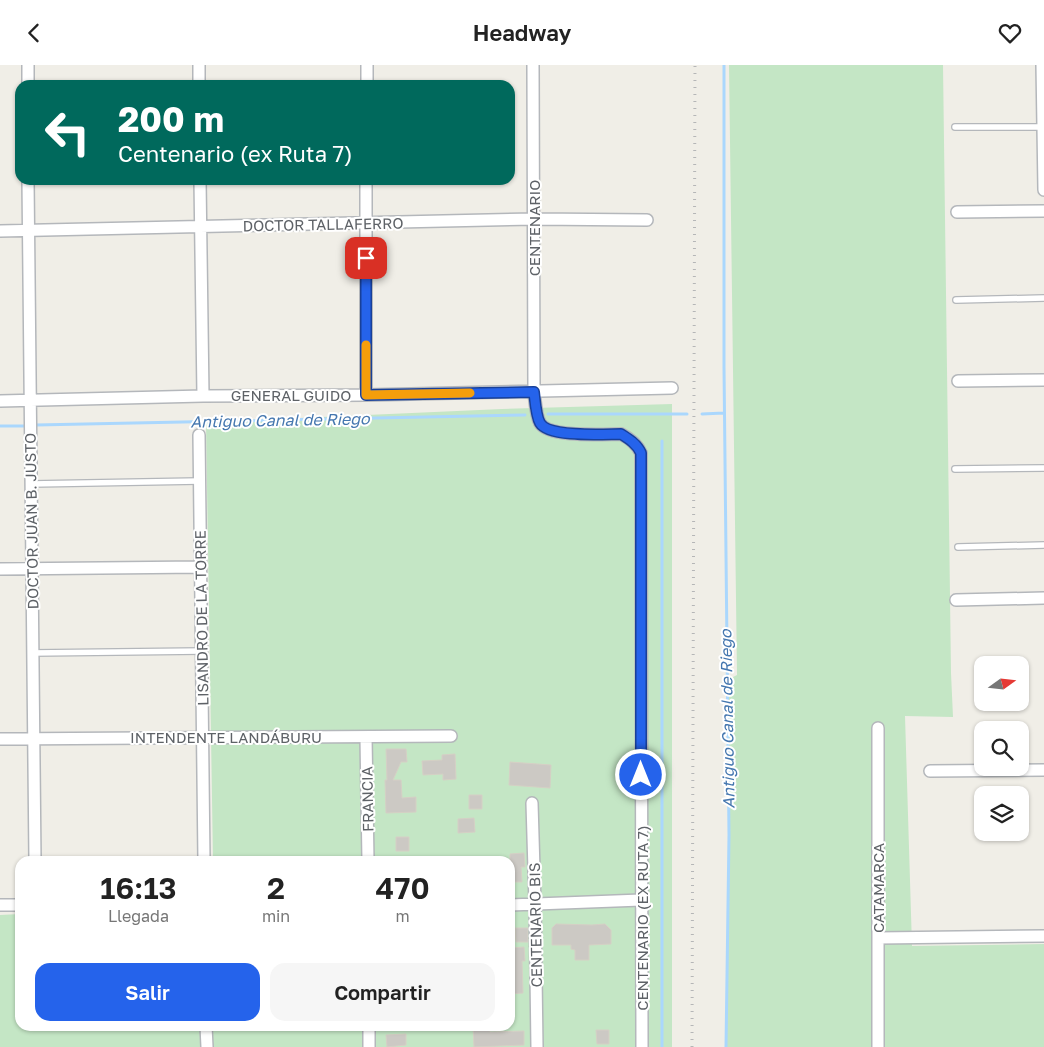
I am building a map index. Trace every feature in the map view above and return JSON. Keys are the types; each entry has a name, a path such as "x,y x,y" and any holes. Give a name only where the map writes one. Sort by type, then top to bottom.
{"street":[{"path":"28,65 28,80"},
{"path":"199,65 199,80"},
{"path":"367,65 367,80"},
{"name":"CENTENARIO","path":"533,65 534,392"},
{"path":"1042,65 1044,190"},
{"name":"DOCTOR JUAN B. JUSTO","path":"28,185 35,856"},
{"path":"200,185 203,396"},
{"path":"366,185 366,395"},
{"path":"957,212 1044,211"},
{"name":"DOCTOR TALLAFERRO","path":"0,231 534,219 647,220"},
{"path":"958,381 1044,380"},
{"name":"GENERAL GUIDO","path":"0,401 672,388"},
{"name":"CENTENARIO (EX RUTA 7)","path":"534,392 539,422 548,430 566,433 621,434 638,447 641,453 642,1047"},
{"name":"LISANDRO DE LA TORRE","path":"199,435 204,856"},
{"path":"0,569 201,567"},
{"path":"956,600 1044,598"},
{"name":"CATAMARCA","path":"878,728 878,1047"},
{"name":"INTENDENTE LANDÁBURU","path":"0,739 451,736"},
{"name":"FRANCIA","path":"366,737 368,856"},
{"path":"930,771 1044,769"},
{"name":"CENTENARIO BIS","path":"532,803 537,1047"},
{"path":"515,905 641,900"},
{"path":"0,905 15,905"},
{"path":"878,938 1044,936"},
{"path":"206,1031 207,1047"},
{"path":"369,1031 369,1047"}],"lane":[{"path":"955,127 1043,127"},
{"path":"956,300 1044,298"},
{"path":"956,469 1044,468"},
{"path":"30,484 200,481"},
{"path":"958,547 1044,545"},
{"path":"32,653 202,651"}],"green space":[{"path":"729,65 943,65 953,717 905,716 912,946 1044,944 1044,1047 726,1047 729,835 727,680 737,675"},
{"path":"672,404 672,1047 0,1047 0,915 15,914 15,1031 515,1031 515,856 213,856 206,422 502,409"}],"building":[{"path":"386,749 406,749 407,762 401,762 393,780 401,780 402,798 416,797 416,812 386,813"},
{"path":"455,754 456,779 443,780 443,774 423,775 422,761 442,760 442,755"},
{"path":"510,762 551,765 550,788 509,785"},
{"path":"469,795 482,795 482,809 469,809"},
{"path":"474,818 475,832 458,833 458,819"},
{"path":"396,837 409,837 409,851 396,851"},
{"path":"524,853 525,867 521,867 522,882 515,882 515,856 510,856 510,854"},
{"path":"556,924 605,924 611,930 611,944 589,945 589,960 575,960 575,950 571,949 571,945 552,945 552,928"},
{"path":"515,928 528,928 528,942 516,942"},
{"path":"524,947 525,961 522,961 523,993 515,994 515,948"},
{"path":"596,1030 609,1030 609,1044 597,1044"},
{"path":"473,1031 524,1031 524,1045 474,1047"},
{"path":"406,1034 406,1045 387,1047 386,1035"}],"waterway":[{"name":"Antiguo Canal de Riego","path":"724,65 724,367 729,835 726,1047"},
{"name":"Antiguo Canal de Riego","path":"702,414 724,413"},
{"name":"Antiguo Canal de Riego","path":"548,414 687,414"},
{"name":"Antiguo Canal de Riego","path":"36,425 525,415"},
{"name":"Antiguo Canal de Riego","path":"0,426 24,426"},
{"path":"662,441 662,1047"}],"railway":[{"path":"692,1047 695,65"}],"slow traffic":[{"path":"366,345 366,395 470,393"}],"route":[{"path":"366,258 366,395 534,392 539,422 548,430 566,433 621,434 638,447 641,453 641,775"}]}
